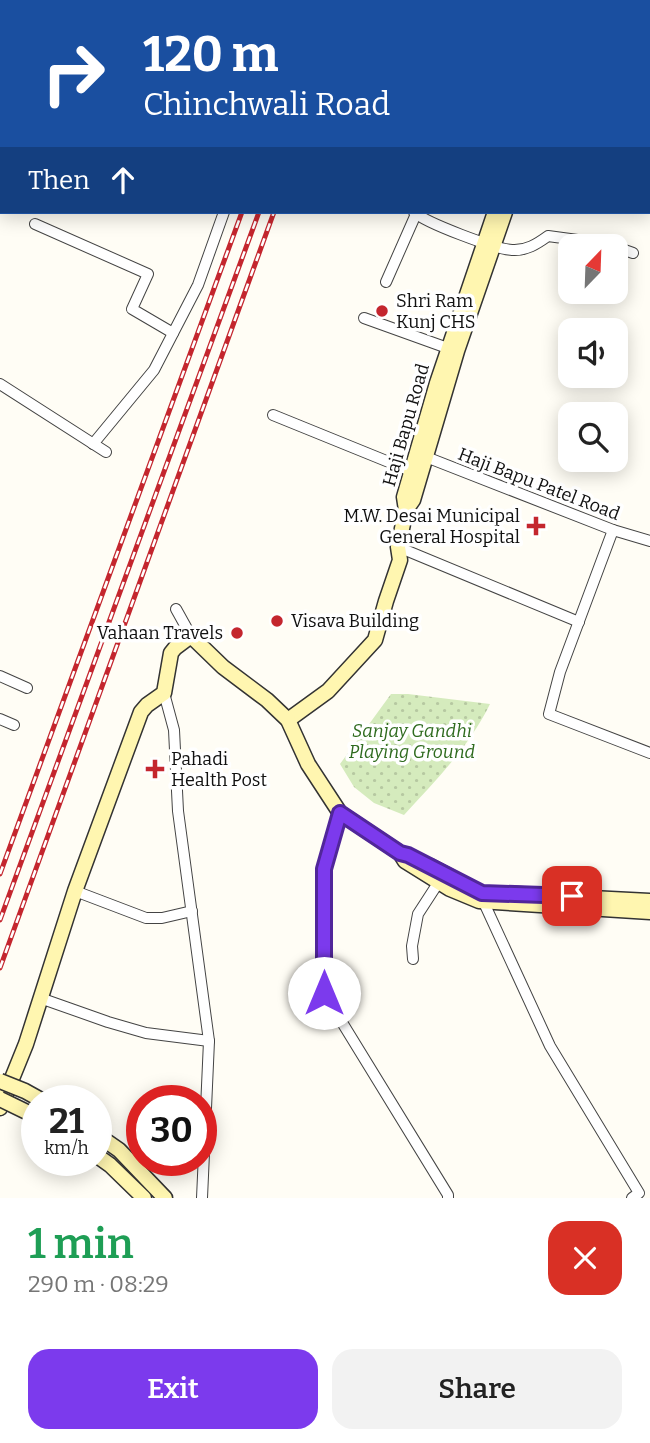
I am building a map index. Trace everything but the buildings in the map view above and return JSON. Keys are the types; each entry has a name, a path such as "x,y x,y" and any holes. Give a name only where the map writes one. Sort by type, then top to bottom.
{"street":[{"path":"93,443 154,370 198,285 223,214"},
{"path":"386,282 415,214"},
{"path":"417,214 447,229 513,250 532,247 548,236 558,237"},
{"name":"Haji Bapu Road","path":"489,244 495,214"},
{"name":"Haji Bapu Road","path":"411,490 453,350 489,244 504,214"},
{"path":"35,224 148,274 132,309 173,333"},
{"path":"628,251 633,253"},
{"path":"364,318 453,350"},
{"path":"0,384 106,452"},
{"path":"273,415 411,471"},
{"name":"Haji Bapu Road","path":"288,720 328,691 375,640 400,560 398,547 406,510 413,500 411,471 421,455"},
{"name":"Haji Bapu Patel Road","path":"421,455 613,530 650,541"},
{"path":"613,530 560,672 549,714 650,753"},
{"path":"398,547 579,622"},
{"path":"176,610 191,636 223,667 267,700 288,720 308,764 340,813 400,853 405,861 442,878 450,889 479,901 484,897 646,908"},
{"path":"191,636 171,653 164,693 174,730 178,811 209,1041 202,1198"},
{"path":"0,676 27,688"},
{"path":"0,1108 26,1044 75,891 141,712 164,693"},
{"path":"0,719 14,725"},
{"path":"340,813 324,869 324,993 390,1098 448,1198"},
{"path":"413,960 412,946 418,914 442,878"},
{"path":"75,891 146,918 162,918 192,911"},
{"path":"484,897 550,1046 639,1192 632,1198"},
{"path":"40,998 146,1033 209,1041"},
{"path":"0,1081 21,1091"},
{"path":"0,1099 21,1109"},
{"path":"112,1145 166,1198"},
{"path":"112,1167 144,1198"}],"green space":[{"name":"Sanjay Gandhi Playing Ground","path":"391,694 490,704 462,749 404,815 374,803 354,787 340,764"}],"railway":[{"path":"0,874 241,214"},
{"path":"0,920 258,214"},
{"path":"0,968 273,214"}],"place":[{"name":"Shri Ram Kunj CHS","path":"382,311"},
{"name":"M.W. Desai Municipal General Hospital","path":"536,526"},
{"name":"Visava Building","path":"277,621"},
{"name":"Vahaan Travels","path":"237,633"},
{"name":"Pahadi Health Post","path":"155,769"}],"route":[{"path":"324,993 324,869 340,813 400,853 482,893 572,896"}]}
